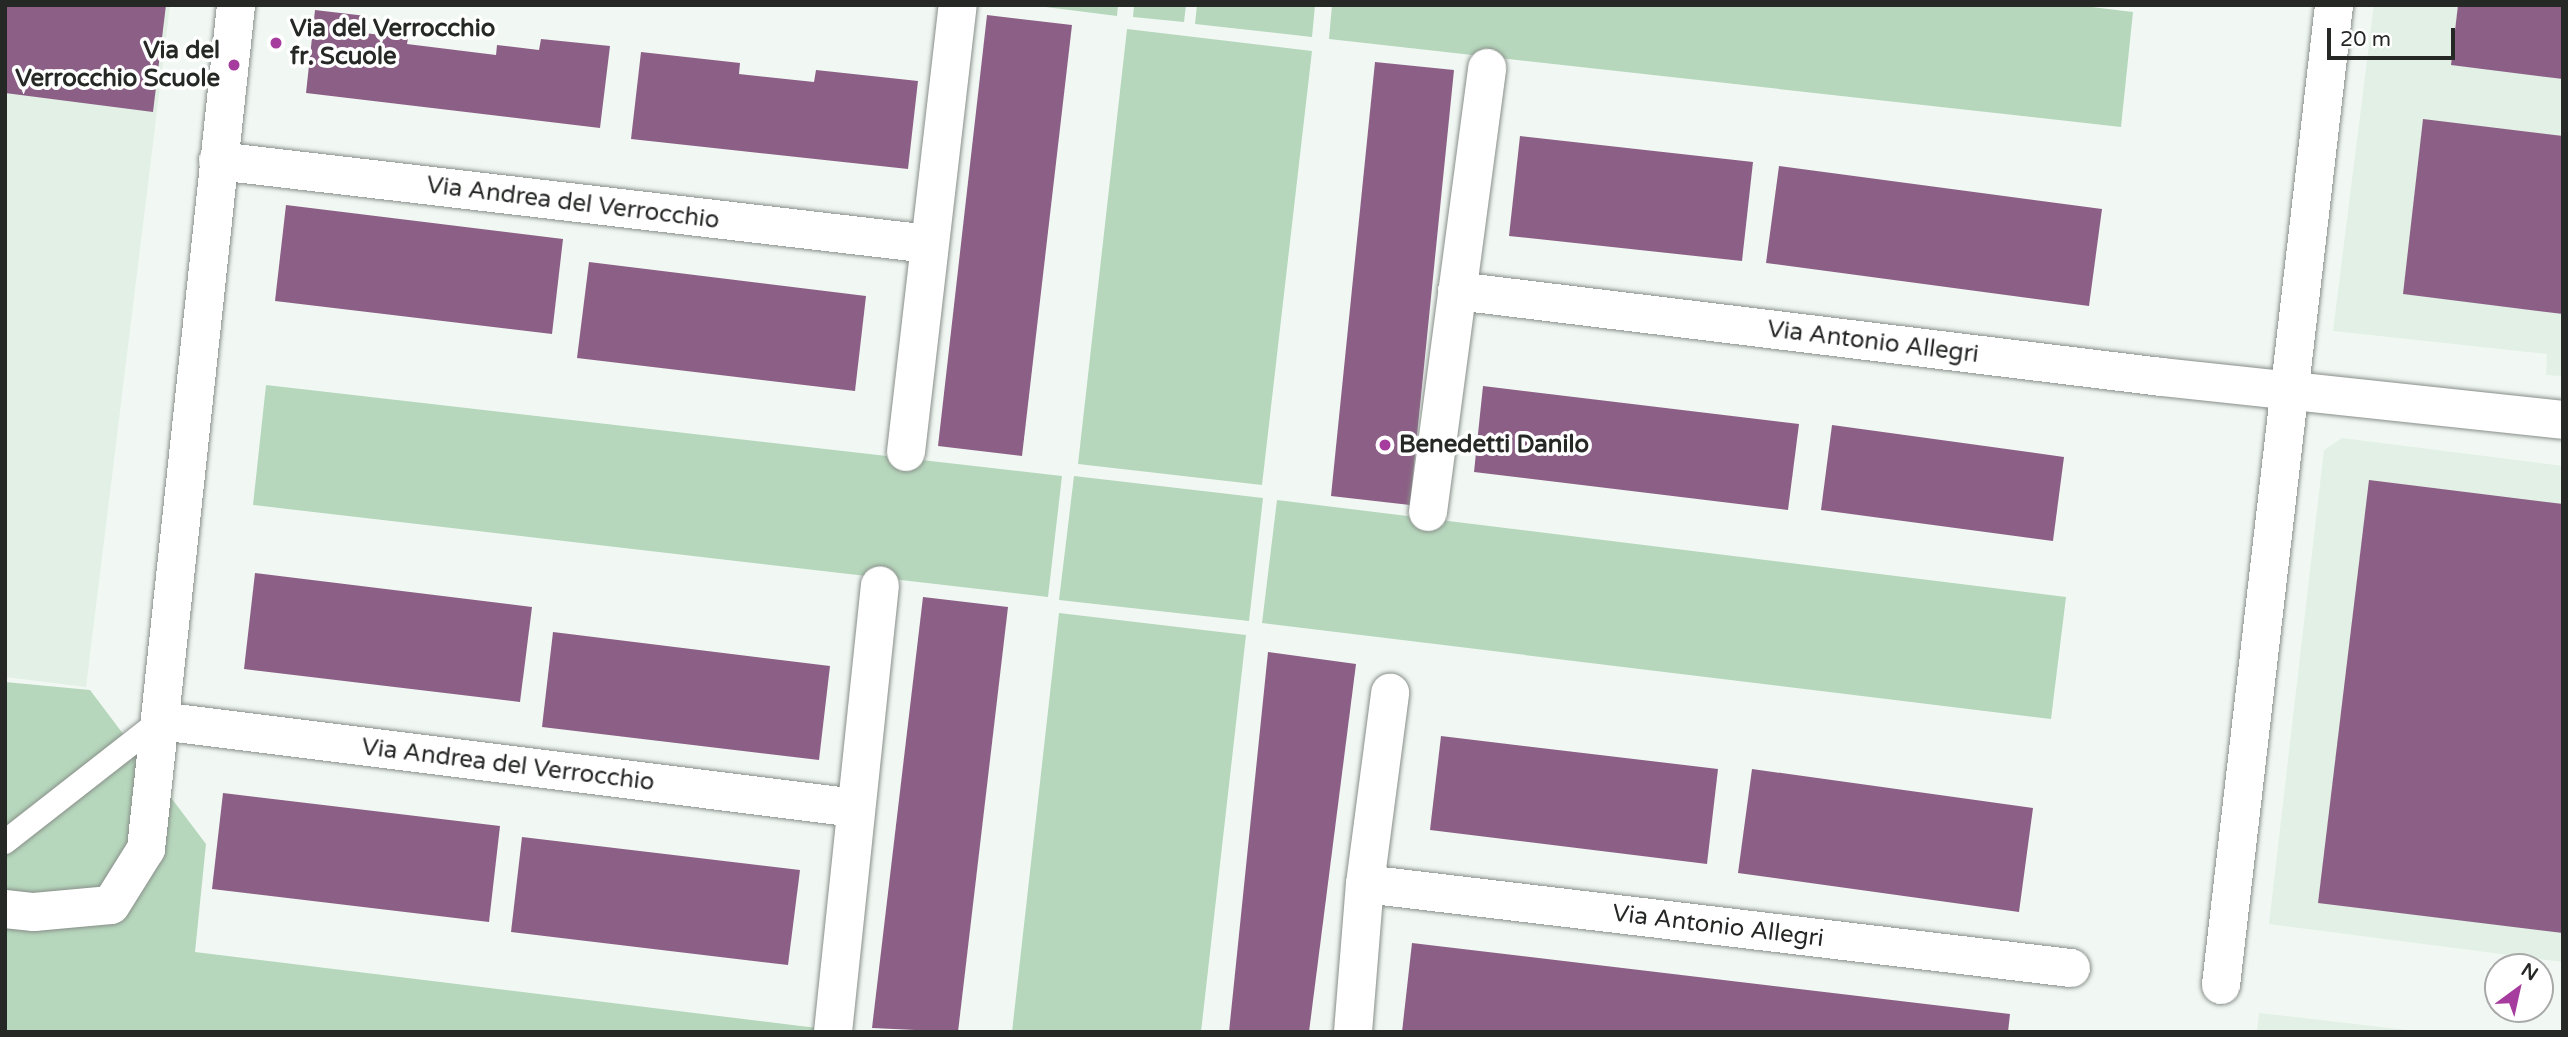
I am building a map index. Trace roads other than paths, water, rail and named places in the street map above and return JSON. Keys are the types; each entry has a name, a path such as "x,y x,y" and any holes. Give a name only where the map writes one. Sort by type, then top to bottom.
{"street":[{"path":"5,909 34,912 111,905 146,849 236,5"},
{"path":"906,452 958,5"},
{"path":"2221,985 2334,5"},
{"path":"1428,512 1487,68"},
{"name":"Via Andrea del Verrocchio","path":"218,161 929,244"},
{"name":"Via Antonio Allegri","path":"1457,291 2563,420"},
{"path":"833,1032 880,585"},
{"path":"1353,1032 1365,884 1390,693"},
{"name":"Via Andrea del Verrocchio","path":"160,721 856,808"},
{"name":"Via Antonio Allegri","path":"1365,884 2071,968"}],"lane":[{"path":"5,842 160,721"}],"place":[{"name":"Via del Verrocchio fr. Scuole","path":"276,43"},
{"name":"Via del Verrocchio Scuole","path":"234,65"},
{"name":"Benedetti Danilo","path":"1385,445"}]}
